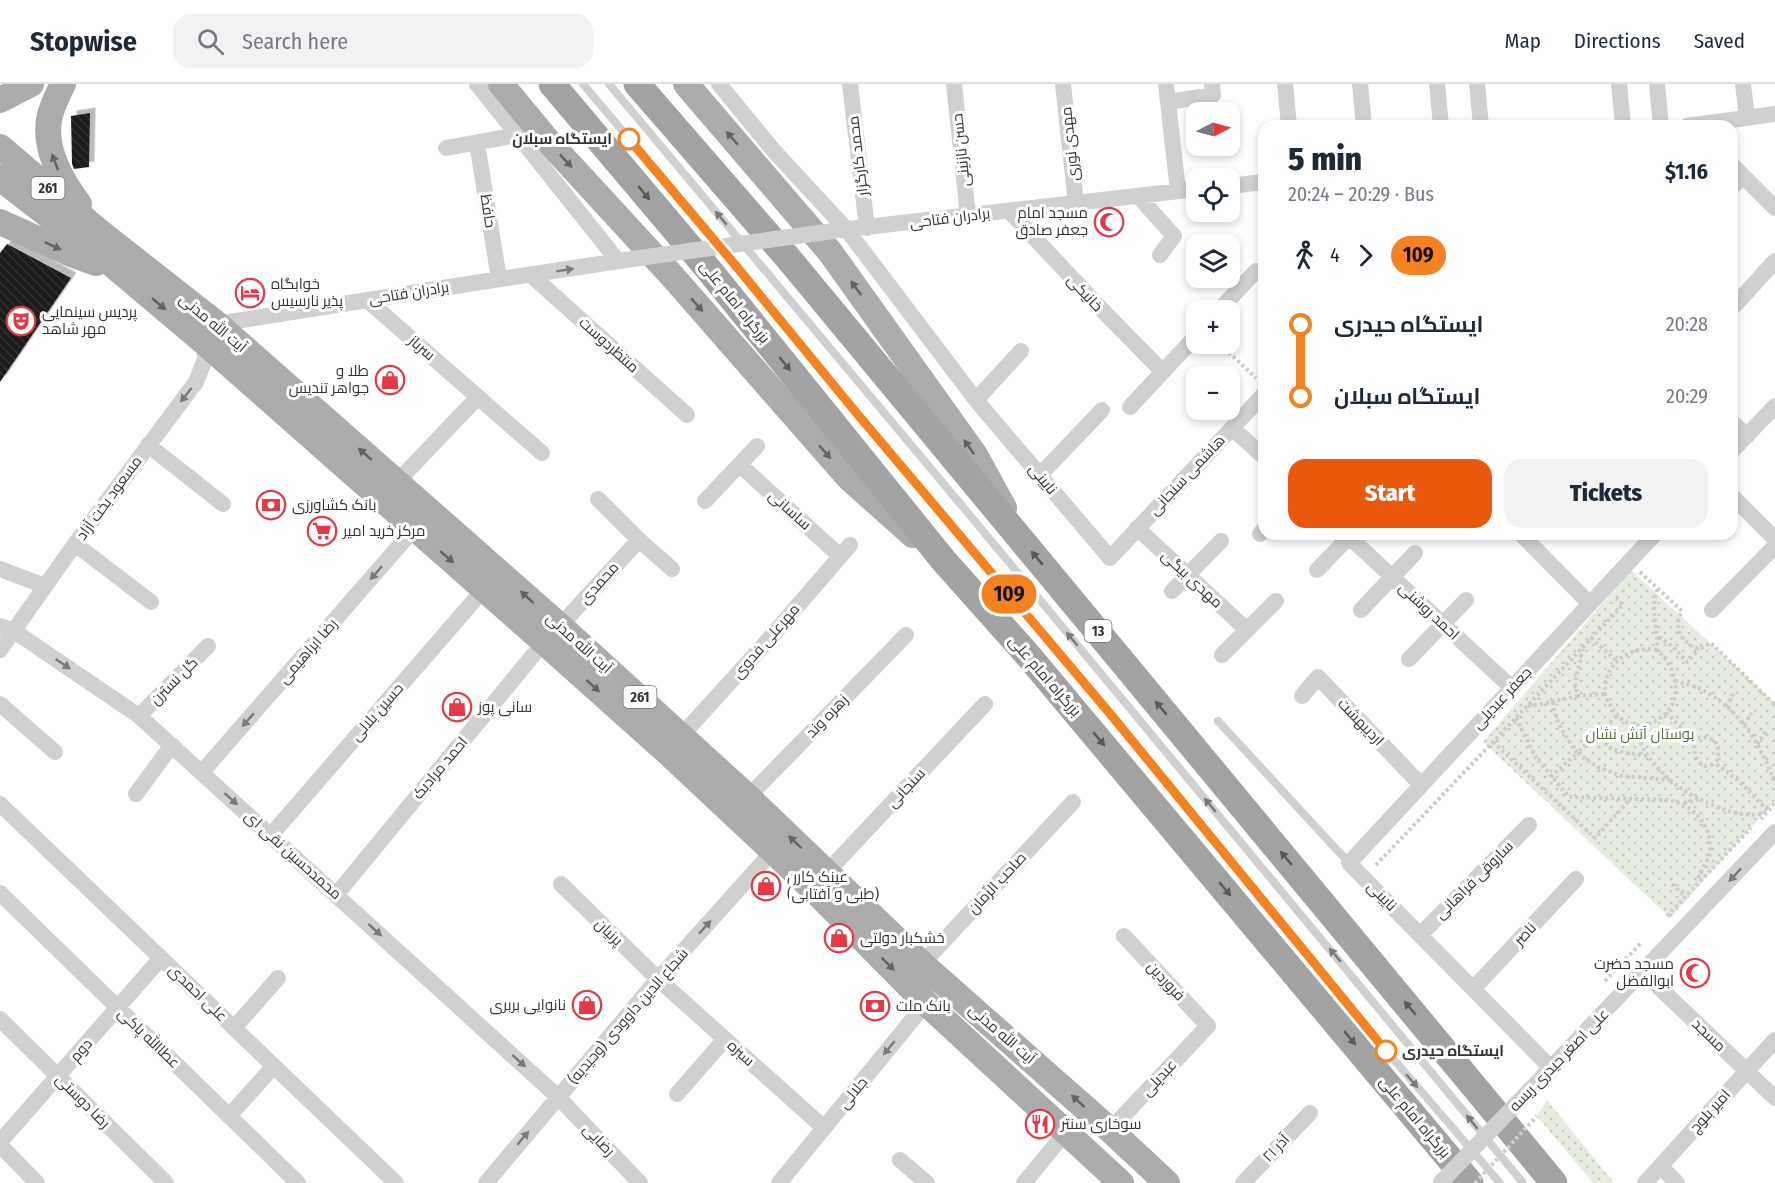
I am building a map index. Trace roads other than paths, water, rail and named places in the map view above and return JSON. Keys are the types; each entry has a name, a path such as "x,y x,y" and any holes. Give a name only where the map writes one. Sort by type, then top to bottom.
{"highway":[{"name":"بزرگراه امام علی","path":"552,84 709,270 944,561 1026,653 1472,1183"},
{"name":"13","path":"637,84 788,258 1554,1183"}],"main road":[{"path":"0,100 31,84"},
{"path":"63,84 49,117 48,132 52,153 68,189 96,229"},
{"path":"501,84 548,141 673,277 849,478 944,561"},
{"path":"686,84 830,252 975,455 1018,534"},
{"name":"آیت الله مدنی","path":"0,147 96,229 210,333 414,529 484,589 552,634 682,735 922,964 1167,1183"},
{"name":"آیت الله مدنی","path":"0,178 114,266 210,333 397,482 552,634 664,750 820,896 926,1003 1121,1183"},
{"path":"0,222 90,262 114,266"}],"street":[{"path":"477,84 517,135 625,260"},
{"name":"نایینی","path":"718,84 840,230 976,400 1110,558"},
{"name":"محمد کارگزار","path":"850,84 867,228"},
{"name":"حسن نازنینی","path":"954,84 968,216"},
{"name":"مهدی نوری","path":"1063,84 1076,204"},
{"path":"1166,84 1178,191"},
{"path":"1168,102 1213,95 1212,84"},
{"path":"1286,84 1289,120"},
{"path":"1360,84 1363,120"},
{"path":"1437,84 1440,120"},
{"path":"1477,84 1480,120"},
{"path":"1619,84 1622,120"},
{"path":"1657,84 1661,120"},
{"path":"1743,84 1747,118"},
{"path":"1733,120 1775,114"},
{"path":"446,148 517,135"},
{"name":"حافظ","path":"477,143 499,279"},
{"path":"1738,178 1775,208"},
{"path":"1240,185 1258,183"},
{"name":"برادران فتاحی","path":"210,333 367,300 625,260 840,230 1186,190"},
{"path":"1138,196 1173,236 1160,255"},
{"name":"خانیکی","path":"1010,212 1163,372"},
{"path":"1738,302 1775,261"},
{"path":"1228,300 1256,271"},
{"name":"منتظردوست","path":"531,275 687,415"},
{"name":"سرباز","path":"367,300 542,453"},
{"name":"مسعود بخت آزاد","path":"0,650 7,629 45,586 147,445 196,382 205,359 210,333"},
{"path":"1130,407 1186,347"},
{"path":"976,400 1021,351"},
{"name":"هاشمی سنجانی","path":"1110,558 1232,428 1258,390"},
{"path":"397,482 478,397"},
{"path":"1738,445 1775,405"},
{"path":"1040,475 1101,410"},
{"path":"1232,428 1258,452"},
{"path":"1738,428 1747,436"},
{"path":"147,445 223,504"},
{"path":"705,501 757,446"},
{"name":"ساسانی","path":"740,465 845,550"},
{"path":"598,498 639,540 672,569"},
{"path":"1738,502 1775,539"},
{"name":"مهدی بیگی","path":"1137,528 1247,630"},
{"name":"رضا ابراهیمی","path":"202,772 414,529"},
{"name":"محمدی","path":"552,634 639,540"},
{"path":"1317,570 1344,540"},
{"name":"احمد روشنی","path":"1354,540 1512,688"},
{"path":"1527,540 1590,604"},
{"name":"جعفر عبدیلی","path":"1349,863 1649,540"},
{"path":"1172,591 1221,541"},
{"path":"75,544 151,602"},
{"path":"1712,610 1775,546"},
{"name":"مهرعلی فدوی","path":"682,735 763,646 845,550"},
{"path":"1361,610 1415,553"},
{"path":"0,569 45,586"},
{"name":"حسین بلالی","path":"271,835 484,589"},
{"path":"1409,659 1466,600"},
{"path":"1222,655 1276,601"},
{"name":"محمدحسین نقی ای","path":"7,629 139,716 558,1097"},
{"name":"احمد مرادبک","path":"336,895 552,634"},
{"name":"زهره وند","path":"748,797 906,635"},
{"name":"گل نسترن","path":"139,716 208,646"},
{"name":"اردیبهشت","path":"1302,696 1318,677 1421,785"},
{"path":"0,704 55,752"},
{"name":"سنجانی","path":"826,873 985,704"},
{"path":"136,794 172,746"},
{"name":"صاحب الزّمان","path":"922,964 1073,802"},
{"name":"علی احمدی","path":"0,804 396,1183"},
{"name":"ساروقی فراهانی","path":"1420,935 1529,825"},
{"name":"علی اصغر حیدری ریسه","path":"1440,1182 1775,832"},
{"name":"شجاع الدین داوودی (وحیدیه)","path":"486,1183 657,979 773,851"},
{"name":"نایینی","path":"1349,863 1551,1068"},
{"name":"ناصر","path":"1473,989 1576,879"},
{"name":"پرنیان","path":"561,884 657,979"},
{"name":"عطاالله پاکی","path":"0,893 298,1183"},
{"name":"فروردین","path":"1124,936 1208,1026"},
{"name":"دوم","path":"0,1144 161,958"},
{"name":"مسجد","path":"1643,972 1775,1098"},
{"path":"234,1028 278,978"},
{"name":"سبزه","path":"657,979 824,1128"},
{"name":"جلالی","path":"779,1183 926,1003"},
{"name":"رضا دوستی","path":"0,1019 166,1183"},
{"name":"عبدیلی","path":"1110,1130 1208,1026"},
{"path":"677,1094 725,1039"},
{"name":"امیر بلوچ","path":"1645,1183 1775,1040"},
{"path":"229,1116 274,1066"},
{"name":"رضایی","path":"558,1097 640,1183"},
{"name":"آذر ۲۱","path":"1243,1183 1310,1113"},
{"path":"1024,1183 1065,1133"},
{"path":"0,1144 38,1183"},
{"path":"900,1160 927,1183"},
{"path":"1660,1166 1677,1183"}],"lane":[{"path":"582,84 1112,716 1389,1055 1500,1183"},
{"path":"609,84 1523,1183"},
{"name":"نایینی","path":"1218,721 1349,863"}],"place":[{"name":"ایستگاه سبلان","path":"629,139"},
{"name":"مسجد امام جعفر صادق","path":"1109,222"},
{"name":"خوابگاه پذیر نارسیس","path":"250,293"},
{"name":"پردیس سینمایی مهر شاهد","path":"21,321"},
{"name":"طلا و جواهر تندیس","path":"390,380"},
{"name":"بانک کشاورزی","path":"271,505"},
{"name":"مرکز خرید امیر","path":"322,531"},
{"name":"سانی پوز","path":"457,707"},
{"name":"عینک کارن (طبی و آفتابی)","path":"766,886"},
{"name":"خشکبار دولتی","path":"839,938"},
{"name":"مسجد حضرت ابوالفضل","path":"1695,973"},
{"name":"نانوایی بربری","path":"587,1005"},
{"name":"بانک ملت","path":"875,1006"},
{"name":"ایستگاه حیدری","path":"1386,1051"},
{"name":"سوخاری سنتر","path":"1040,1124"}],"park label":[{"name":"بوستان آتش نشان","path":"1640,734"}]}
